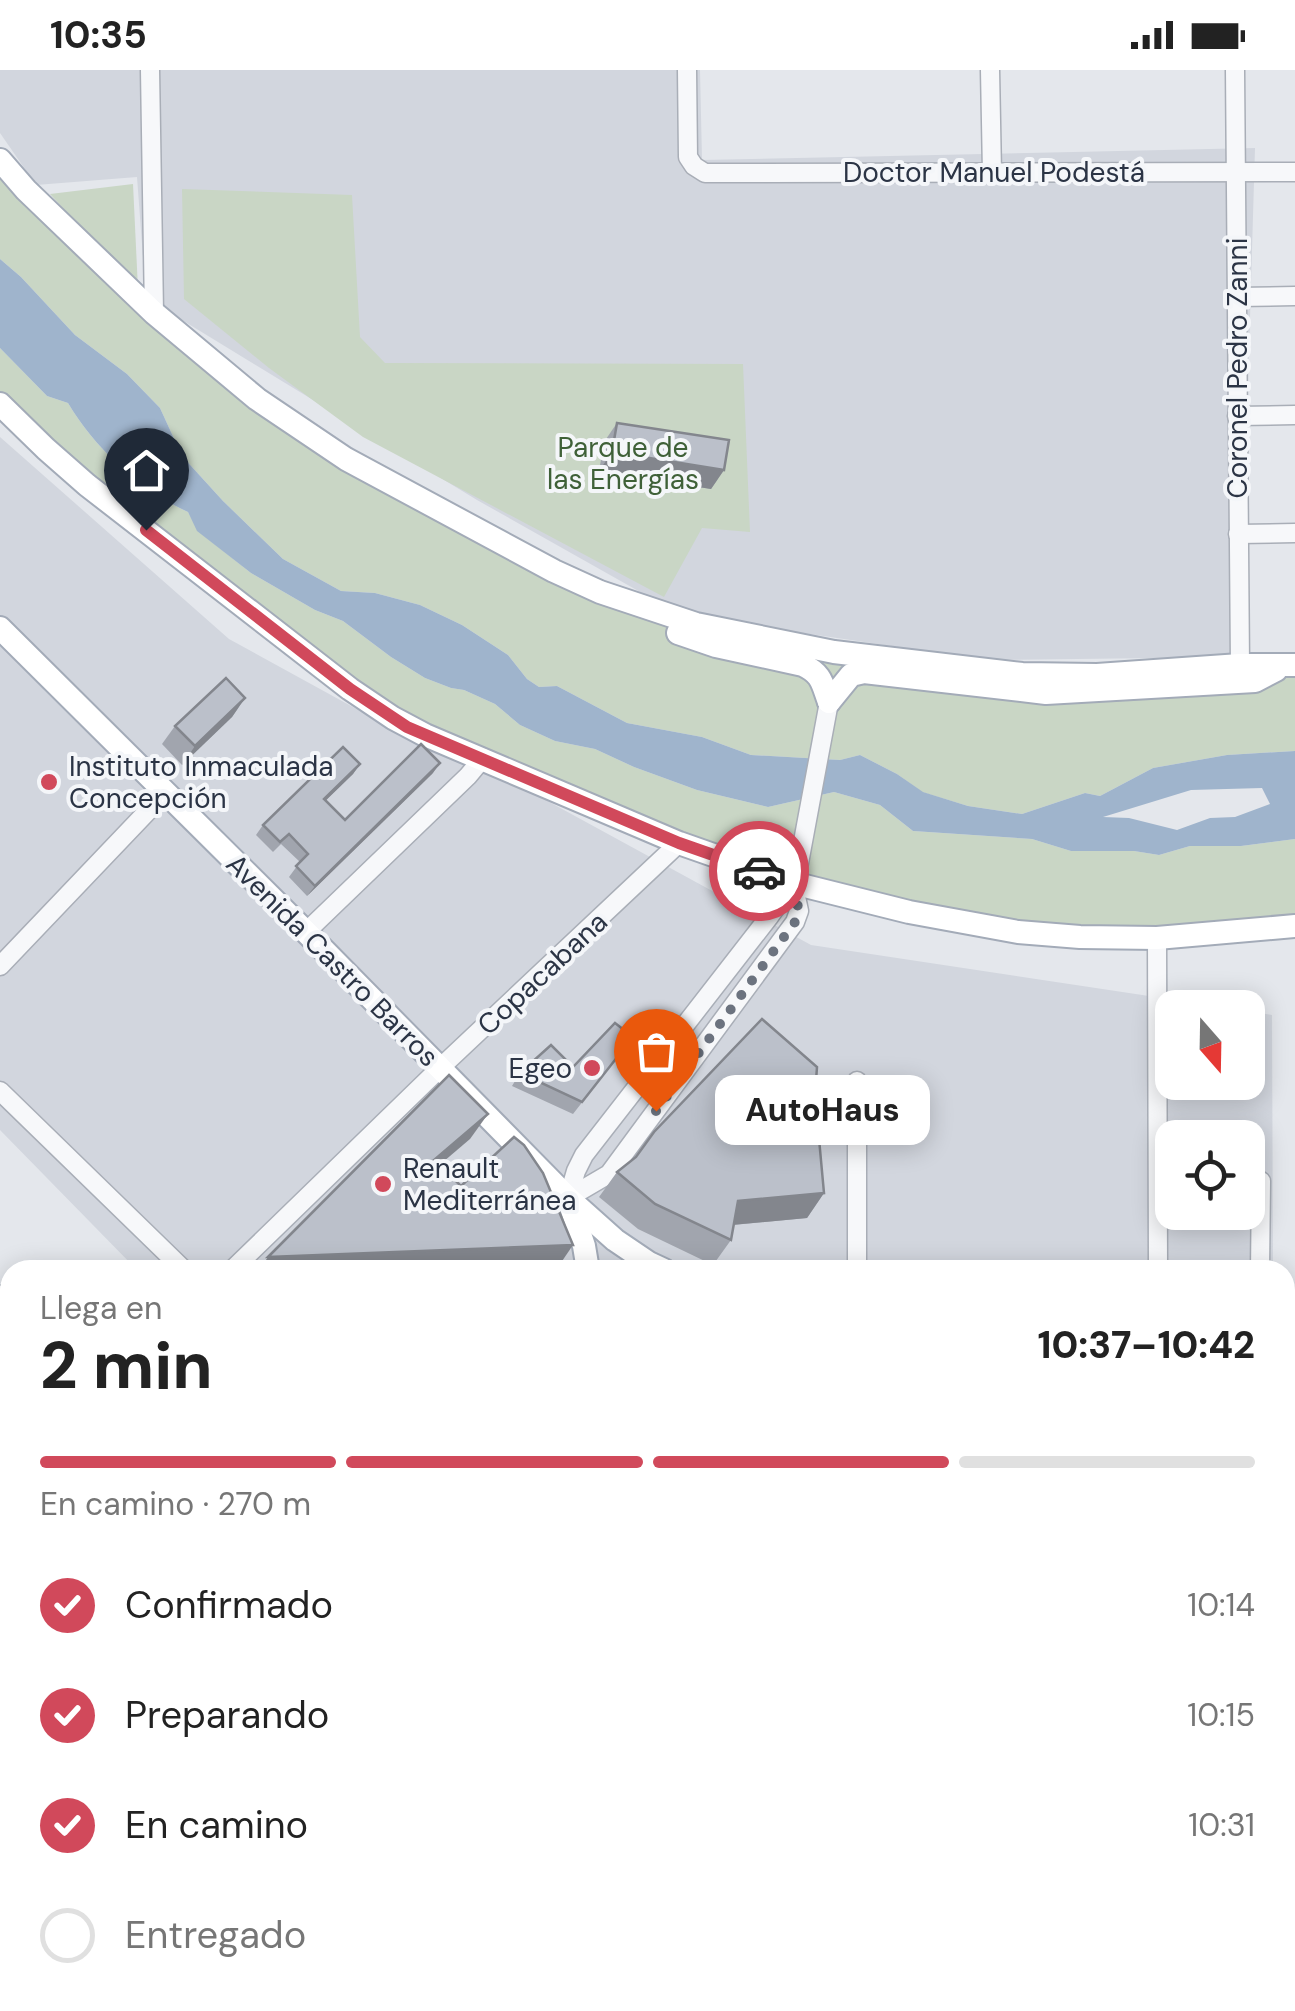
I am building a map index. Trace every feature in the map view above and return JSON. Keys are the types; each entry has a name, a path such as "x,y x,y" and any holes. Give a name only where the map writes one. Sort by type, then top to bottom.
{"main road":[{"path":"0,160 154,313 257,399 346,459 600,592 696,624 834,652 1022,674 1097,676 1289,665"},
{"path":"0,404 87,485 350,689 407,727 679,843 796,873 909,912 1018,932 1157,938 1295,926"},
{"path":"600,592 662,628 716,646 815,670 829,696 852,676 864,672 1046,694 1255,680 1289,665"},
{"name":"Avenida Castro Barros","path":"0,628 568,1198 586,1260"},
{"path":"568,1198 615,1240 645,1260"}],"street":[{"path":"150,70 154,313"},
{"name":"Doctor Manuel Podestá","path":"687,70 688,157 705,173 1295,172"},
{"path":"990,70 992,173"},
{"name":"Coronel Pedro Zanni","path":"1235,70 1240,665"},
{"path":"1236,297 1295,296"},
{"path":"1238,416 1295,415"},
{"path":"1238,534 1295,533"},
{"path":"568,1198 609,1174 795,922 799,912 796,873 829,696"},
{"path":"306,932 483,758"},
{"path":"0,966 166,792"},
{"name":"Copacabana","path":"242,1260 679,843"},
{"path":"568,1198 584,1155 769,917 796,873"},
{"path":"1157,938 1158,1260"},
{"path":"857,1081 857,1260"},
{"path":"0,1091 174,1260"},
{"path":"1260,1230 1260,1260"}],"shaded area":[{"path":"0,70 700,70 702,160 1255,148 1240,657 987,660 681,615 477,500 146,298 137,177 36,185 0,133"},
{"path":"0,437 229,639 433,751 542,798 811,945 1155,997 1155,1100 1265,1100 1265,1014 1272,1015 1273,1260 127,1260 0,1130"}],"green space":[{"path":"0,160 154,313 346,459 666,616 1022,674 1295,665 1295,751 1227,755 1153,768 1100,796 1085,793 1022,814 968,806 922,792 860,755 840,760 751,755 702,737 627,723 557,686 539,687 527,679 508,655 462,625 420,605 375,593 341,591 283,559 223,501 182,456 160,408 127,374 75,335 0,259"},
{"path":"133,184 138,289 50,194"},
{"name":"Parque de las Energías","path":"182,189 352,195 360,337 385,363 743,364 750,532 702,528 664,597 363,437 184,299"},
{"path":"0,348 47,396 68,403 91,436 120,466 152,492 188,512 198,531 251,573 315,610 343,621 425,678 495,704 520,725 555,741 595,749 697,790 768,807 834,792 880,805 913,831 1032,839 1071,851 1159,855 1190,846 1241,846 1295,839 1295,926 1080,937 793,883 425,735 0,404"}],"water":[{"path":"0,259 75,335 127,374 160,408 182,456 283,559 341,591 375,593 420,605 462,625 508,655 527,679 539,687 557,686 627,723 702,737 751,755 840,760 860,755 923,792 968,806 1022,814 1085,793 1100,796 1153,768 1227,755 1295,751 1295,839 1241,846 1190,846 1159,855 1071,851 1032,839 913,831 880,805 834,792 768,807 697,790 595,749 555,741 520,725 495,704 425,678 343,621 315,610 251,573 197,531 188,512 152,492 120,466 91,436 68,403 47,396 0,348","holes":["1262,788 1270,804 1235,817 1210,818 1177,830 1129,818 1103,817 1191,790"]}],"building":[{"path":"617,423 729,440 724,470 612,452"},
{"path":"226,678 245,698 195,746 175,726"},
{"path":"421,744 440,763 315,886 296,866 308,854 289,834 280,842 263,825 343,747 360,764 324,799 345,820"},
{"path":"762,1019 817,1067 815,1095 824,1193 738,1201 731,1240 655,1204 617,1172 636,1157 654,1132"},
{"name":"Egeo","path":"615,1023 633,1037 582,1102 520,1073 551,1045 573,1067"},
{"name":"Renault Mediterránea","path":"449,1075 488,1114 434,1160 461,1186 514,1137 543,1173 573,1245 268,1257"}],"way so far":[{"path":"656,1111 795,922 799,912 793,883 759,871"}],"place":[{"name":"Instituto Inmaculada Concepción","path":"49,782"},
{"name":"Egeo","path":"592,1068"},
{"name":"AutoHaus","path":"656,1111"},
{"name":"Renault Mediterránea","path":"383,1184"}],"route":[{"path":"146,530 350,689 407,727 679,843 759,871"}]}
